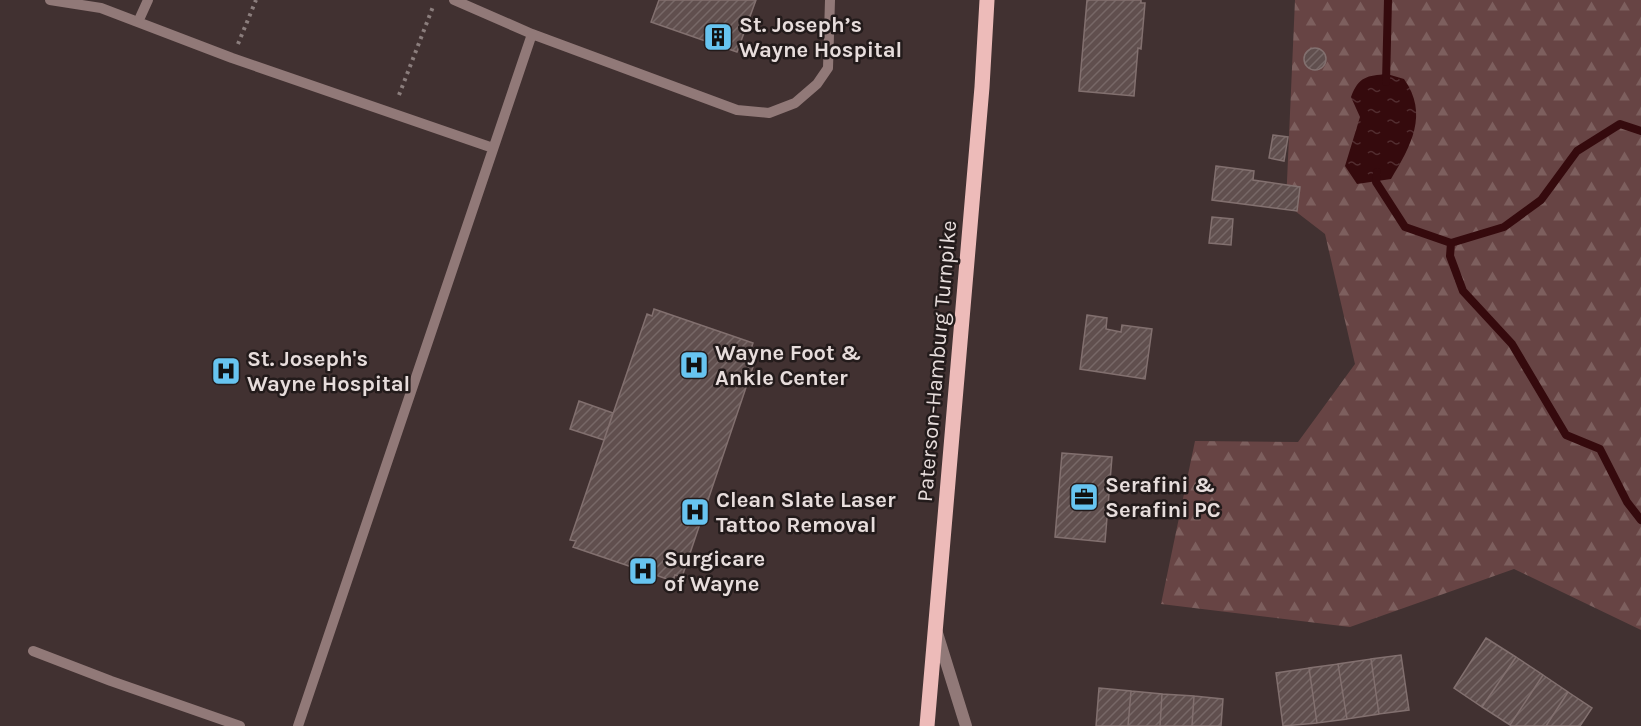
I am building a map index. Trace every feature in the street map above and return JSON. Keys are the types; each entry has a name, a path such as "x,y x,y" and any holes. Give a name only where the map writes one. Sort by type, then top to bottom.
{"main road":[{"name":"Paterson-Hamburg Turnpike","path":"927,726 982,87 987,0"}],"street":[{"path":"936,629 966,726"}],"lane":[{"path":"50,0 101,8 232,58 493,148"},
{"path":"138,22 148,0"},
{"path":"454,0 532,34 737,110 770,112 795,103 817,84 828,68 830,0"},
{"path":"298,726 532,34"},
{"path":"33,651 240,726"}],"path":[{"path":"238,44 256,0"},
{"path":"399,96 434,4"}],"green space":[{"path":"1295,0 1641,0 1641,630 1514,569 1350,627 1161,604 1195,441 1298,442 1355,364 1325,234 1286,204"}],"water":[{"path":"1387,74 1404,79 1411,92 1416,117 1414,130 1405,154 1391,179 1357,184 1345,166 1360,117 1351,97 1357,85 1364,78"}],"building":[{"name":"St. Joseph’s Wayne Hospital","path":"659,0 756,0 737,52 651,22"},
{"path":"1087,0 1141,0 1141,3 1145,3 1134,96 1079,91"},
{"path":"1315,48 1323,51 1326,59 1323,67 1315,70 1307,67 1304,59 1307,51"},
{"path":"1273,135 1288,137 1284,161 1269,158"},
{"path":"1216,166 1254,171 1253,180 1300,187 1297,211 1212,200"},
{"path":"1212,217 1233,219 1231,245 1209,243"},
{"path":"654,309 753,343 751,349 758,352 682,577 675,575 673,581 573,547 576,541 570,540 647,314 652,316"},
{"path":"1087,315 1107,318 1106,329 1121,332 1122,325 1152,329 1145,379 1080,369"},
{"path":"579,401 613,413 604,440 570,429"},
{"name":"Serafini & Serafini PC","path":"1062,453 1112,457 1105,542 1055,537"},
{"path":"1486,638 1516,657 1482,707 1454,688"},
{"path":"1401,655 1409,710 1379,714 1371,659"},
{"path":"1516,657 1543,675 1510,725 1482,707"},
{"path":"1371,659 1379,714 1347,719 1338,664"},
{"path":"1338,664 1347,719 1317,723 1309,668"},
{"path":"1309,668 1317,723 1283,726 1276,673"},
{"path":"1543,675 1568,692 1546,726 1511,726 1510,725"},
{"path":"1099,688 1131,691 1128,726 1096,726"},
{"path":"1131,691 1162,694 1160,726 1128,726"},
{"path":"1568,692 1592,708 1580,726 1546,726"},
{"path":"1162,694 1194,696 1192,726 1160,726"},
{"path":"1194,696 1223,699 1221,726 1192,726"}],"waterway":[{"path":"1386,82 1388,0"},
{"path":"1377,172 1376,182 1405,227 1451,243 1504,227 1541,200 1577,151 1620,124 1641,131"},
{"path":"1451,243 1450,256 1463,291 1512,344 1566,435 1600,449 1627,502 1641,520"}],"place":[{"name":"St. Joseph’s Wayne Hospital","path":"718,37"},
{"name":"Wayne Foot & Ankle Center","path":"694,365"},
{"name":"St. Joseph's Wayne Hospital","path":"226,371"},
{"name":"Serafini & Serafini PC","path":"1084,497"},
{"name":"Clean Slate Laser Tattoo Removal","path":"695,512"},
{"name":"Surgicare of Wayne","path":"643,571"}]}
